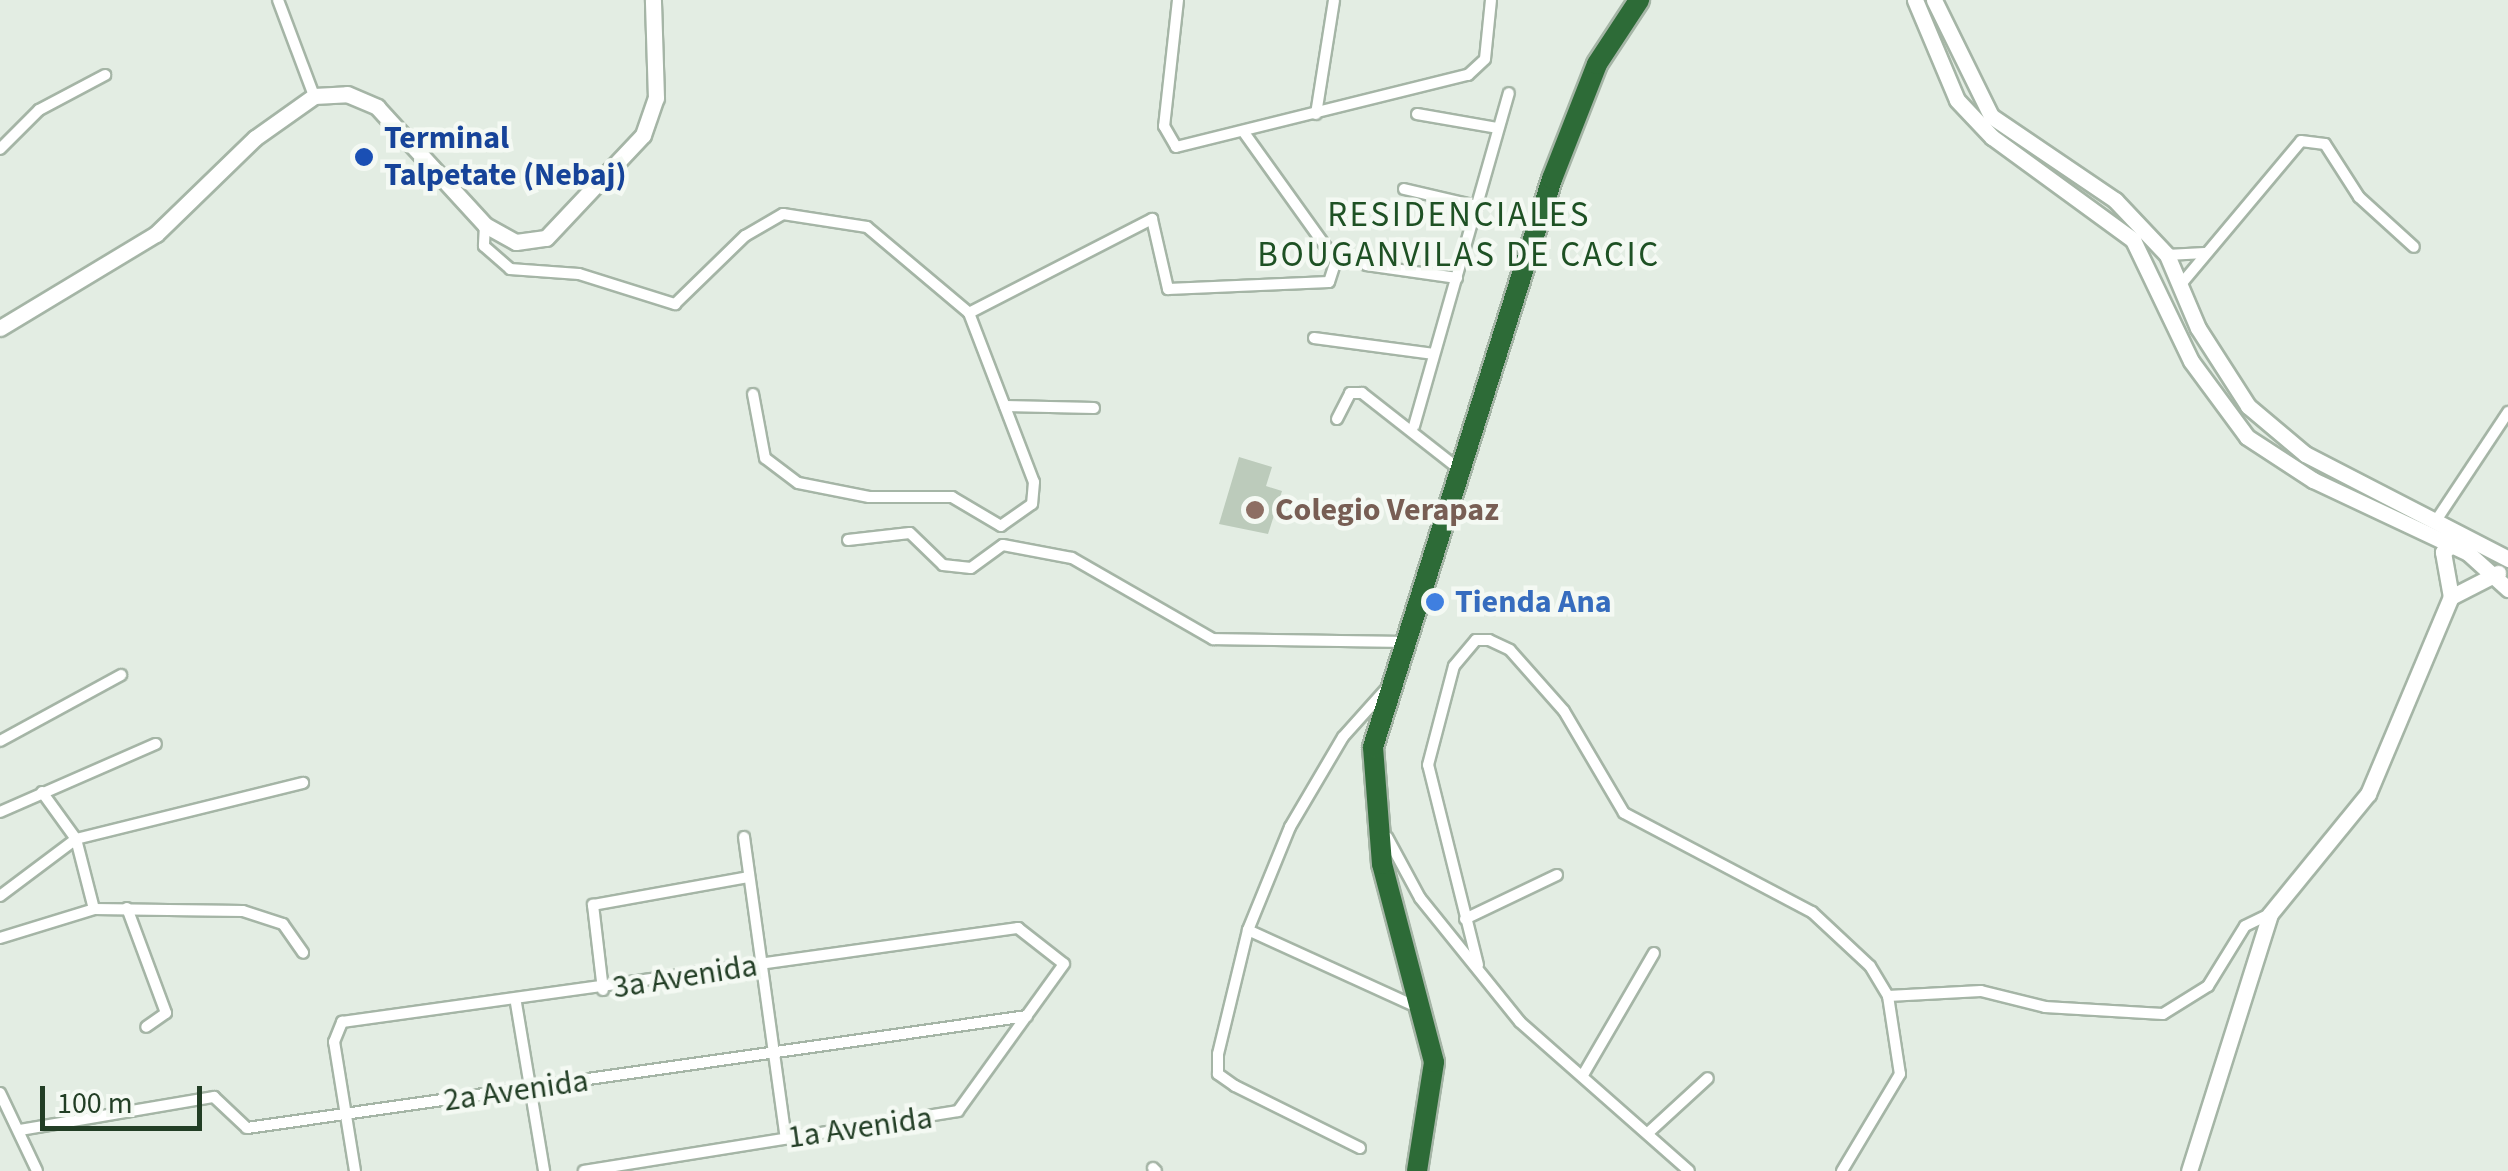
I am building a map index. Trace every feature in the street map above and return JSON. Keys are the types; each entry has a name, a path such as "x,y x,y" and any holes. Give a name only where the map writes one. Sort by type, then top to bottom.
{"highway":[{"path":"1416,1171 1434,1100 1428,1011 1382,864 1374,747 1387,688 1455,466 1580,104 1637,2"}],"street":[{"path":"278,0 314,96"},
{"path":"0,328 156,234 255,138 314,96 377,106 484,224 516,242 546,238 643,135 656,98 653,0"},
{"path":"1178,0 1167,139 1185,147 1480,67 1490,0"},
{"path":"1316,114 1334,0"},
{"path":"1915,0 1957,100 1992,137 2133,240 2191,361 2248,437 2446,543 2503,583"},
{"path":"1934,0 1991,116 2115,200 2167,255 2227,382 2279,434 2334,471 2438,516 2504,554 2503,583"},
{"path":"0,149 38,110 105,75"},
{"path":"1414,426 1509,93"},
{"path":"1417,114 1497,128"},
{"path":"970,313 1152,219 1168,288 1329,282 1336,261 1243,131"},
{"path":"2182,282 2300,141 2314,140 2414,247"},
{"path":"1404,189 1477,206"},
{"path":"484,224 484,246 510,268 580,274 675,304 745,236 784,214 824,214 867,227 970,313 1035,494 1010,527 952,497 830,492 778,474 765,458 754,394"},
{"path":"2167,255 2204,253"},
{"path":"1366,265 1457,278"},
{"path":"1314,338 1434,354"},
{"path":"1336,419 1354,392 1414,426 1455,466"},
{"path":"1005,406 1094,408"},
{"path":"2438,516 2508,412"},
{"path":"848,540 910,533 943,566 971,568 1003,545 1072,558 1213,638 1401,642"},
{"path":"2446,543 2481,538"},
{"path":"2190,1171 2270,914 2368,794 2451,597 2446,543"},
{"path":"2451,597 2503,583"},
{"path":"1478,965 1428,766 1454,666 1476,640 1489,640 1510,650 1564,711 1624,813 1812,912 1857,946 1888,996 1900,1074 1842,1171"},
{"path":"0,740 121,675"},
{"path":"1360,1148 1218,1074 1248,930 1290,827 1344,736 1387,688"},
{"path":"0,812 156,744"},
{"path":"0,896 76,839 302,783"},
{"path":"42,792 76,839 94,909"},
{"path":"1376,808 1420,898 1478,965 1520,1022 1685,1170"},
{"path":"744,837 786,1138"},
{"path":"1465,919 1557,875"},
{"path":"603,990 593,905 748,877"},
{"path":"127,908 166,1012 146,1027"},
{"path":"0,938 94,909 127,908 267,916 303,953"},
{"path":"1888,996 1981,991 2045,1007 2162,1014 2208,986 2245,926 2270,914"},
{"name":"3a Avenida","path":"345,1115 334,1042 342,1022 516,1002 1026,930 1064,964 1027,1016"},
{"path":"1248,930 1428,1011"},
{"path":"1582,1075 1654,953"},
{"path":"516,1002 544,1171"},
{"name":"2a Avenida","path":"20,1130 214,1097 247,1128 1027,1016"},
{"name":"1a Avenida","path":"584,1171 958,1111 1027,1016"},
{"path":"1648,1133 1708,1078"},
{"path":"0,1093 37,1171"},
{"path":"345,1115 355,1171"}],"building":[{"name":"Colegio Verapaz","path":"1239,457 1272,467 1266,486 1282,491 1268,534 1219,524"}],"place":[{"name":"Terminal Talpetate (Nebaj)","path":"364,157"},
{"name":"Colegio Verapaz","path":"1255,510"},
{"name":"Tienda Ana","path":"1435,602"}],"district":[{"name":"RESIDENCIALES BOUGANVILAS DE CACIC","path":"1459,235"}]}
